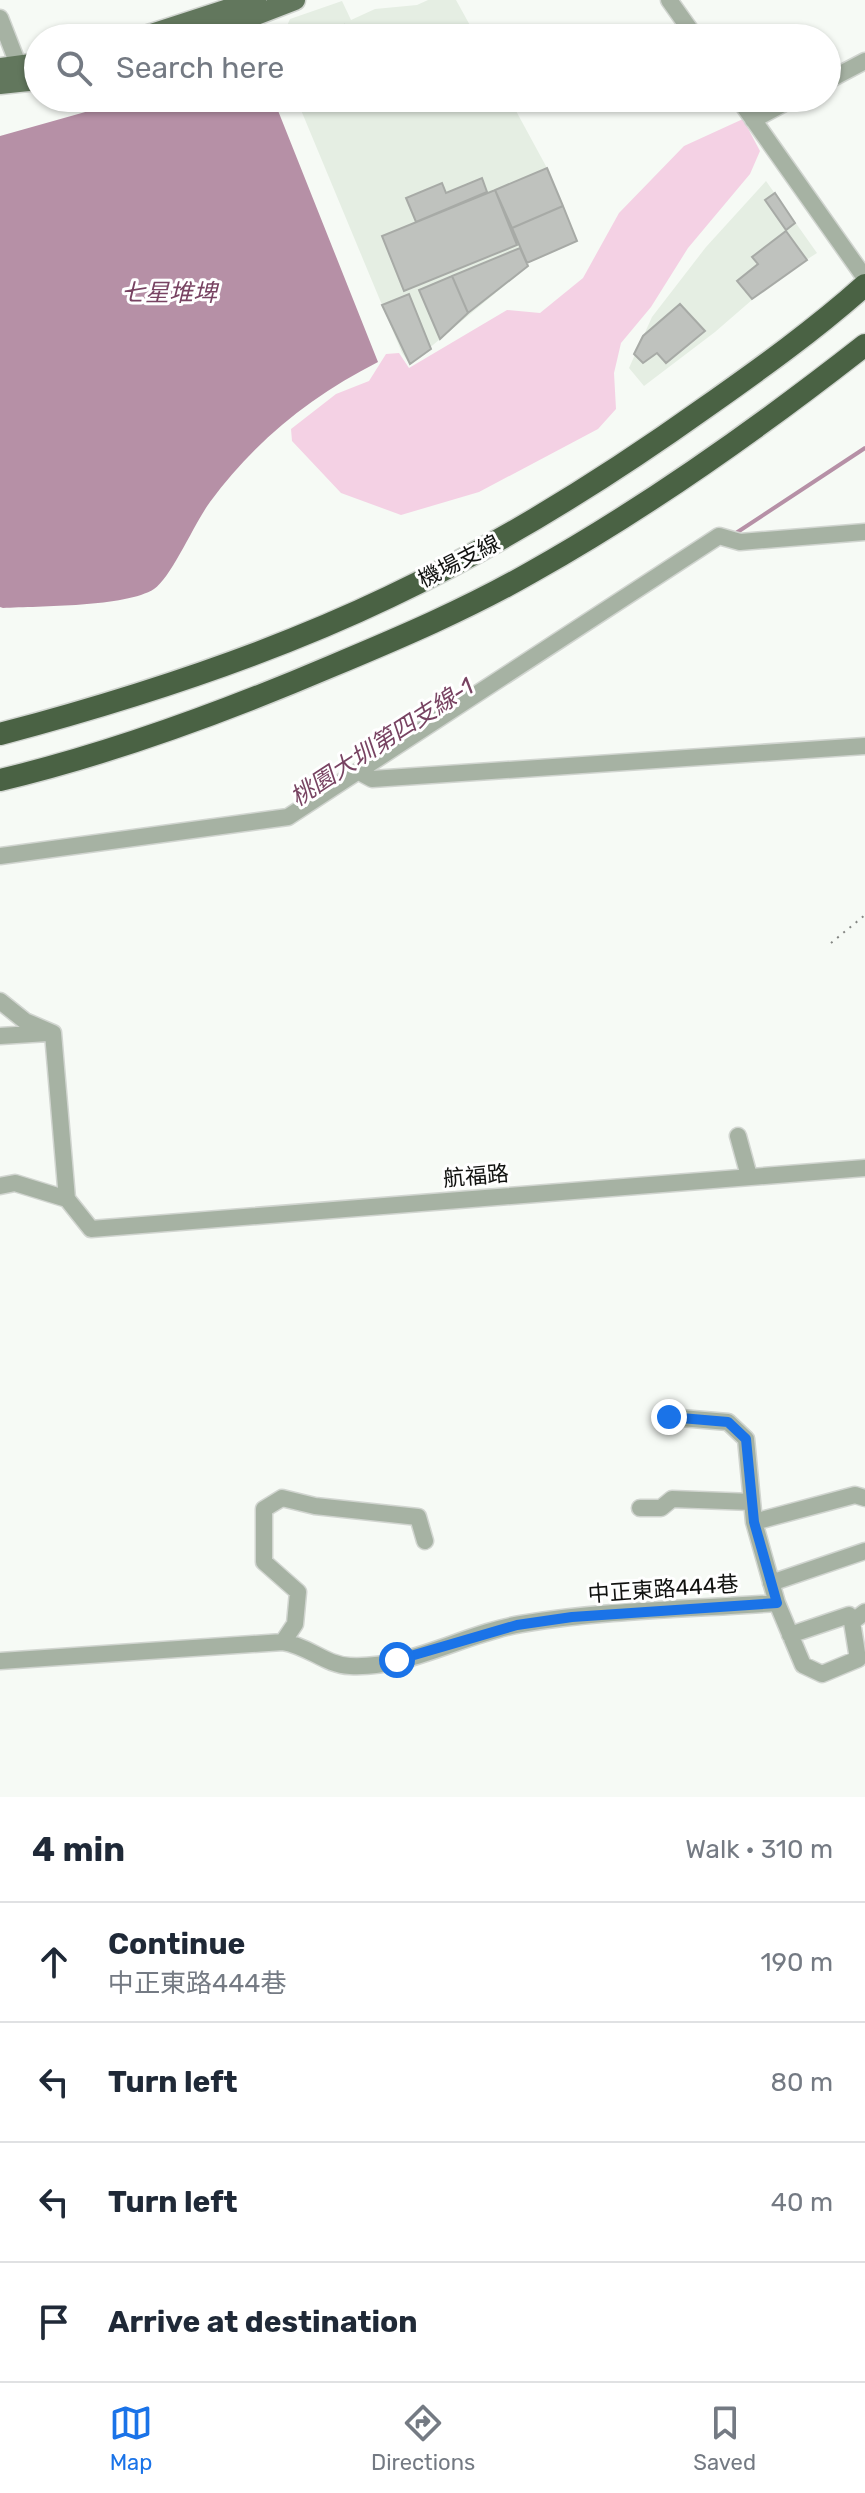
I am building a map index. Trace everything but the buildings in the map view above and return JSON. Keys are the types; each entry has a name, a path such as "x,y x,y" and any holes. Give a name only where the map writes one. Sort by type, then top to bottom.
{"highway":[{"name":"機場支線","path":"0,734 98,708 246,655 387,598 516,532 633,459 745,379 865,285"},
{"name":"機場支線","path":"0,780 57,767 223,712 389,642 529,574 663,491 780,411 865,345"}],"main road":[{"path":"182,24 256,0"},
{"path":"233,24 295,0"}],"street":[{"path":"669,0 686,24"},
{"path":"0,18 15,72"},
{"path":"841,74 865,61"},
{"path":"748,112 865,278"},
{"path":"753,120 768,112"},
{"path":"0,856 288,817 719,536 740,542 865,532"},
{"path":"359,772 372,779 865,746"},
{"path":"0,1001 25,1021 53,1033"},
{"path":"0,1036 53,1033"},
{"path":"0,1186 15,1183 67,1199 53,1033"},
{"path":"738,1136 749,1176"},
{"name":"航福路","path":"67,1199 91,1229 865,1168"},
{"path":"669,1417 728,1422 746,1439 754,1522 777,1603 790,1635 803,1665 822,1674 858,1659 858,1617 849,1615 790,1635"},
{"path":"754,1522 855,1495 865,1498"},
{"path":"283,1642 295,1624 298,1592 264,1562 264,1509 282,1498 315,1506 418,1517 425,1541"},
{"path":"640,1508 661,1508 672,1499 752,1502"},
{"path":"771,1583 865,1551"},
{"name":"中正東路444巷","path":"0,1661 283,1642 304,1646 332,1664 353,1666 397,1660 517,1625 572,1617 777,1603"}],"path":[{"path":"831,943 865,915"}],"shaded area":[{"path":"428,0 456,0 469,24 288,24 290,19 342,1 351,20 375,9 417,5"},
{"path":"302,112 517,112 547,168 577,241 527,262 528,266 410,364 402,353"},
{"path":"743,119 760,151 750,174 688,248 651,307 621,343 614,373 616,409 598,429 479,492 401,515 341,493 292,441 291,429 336,394 369,381 386,354 399,353 409,368 507,310 540,313 583,278 619,213 684,146"},
{"path":"766,181 817,253 775,280 715,332 644,386 629,368 652,317 706,247"}],"water":[{"name":"七星堆埤","path":"85,112 279,112 378,362 307,405 265,440 210,502 161,583 141,595 59,606 0,607 0,136"}],"waterway":[{"name":"桃園大圳第四支線-1","path":"733,535 865,448"}],"route":[{"path":"397,1660 517,1625 572,1617 777,1603 754,1522 746,1439 728,1422 669,1417"}]}
